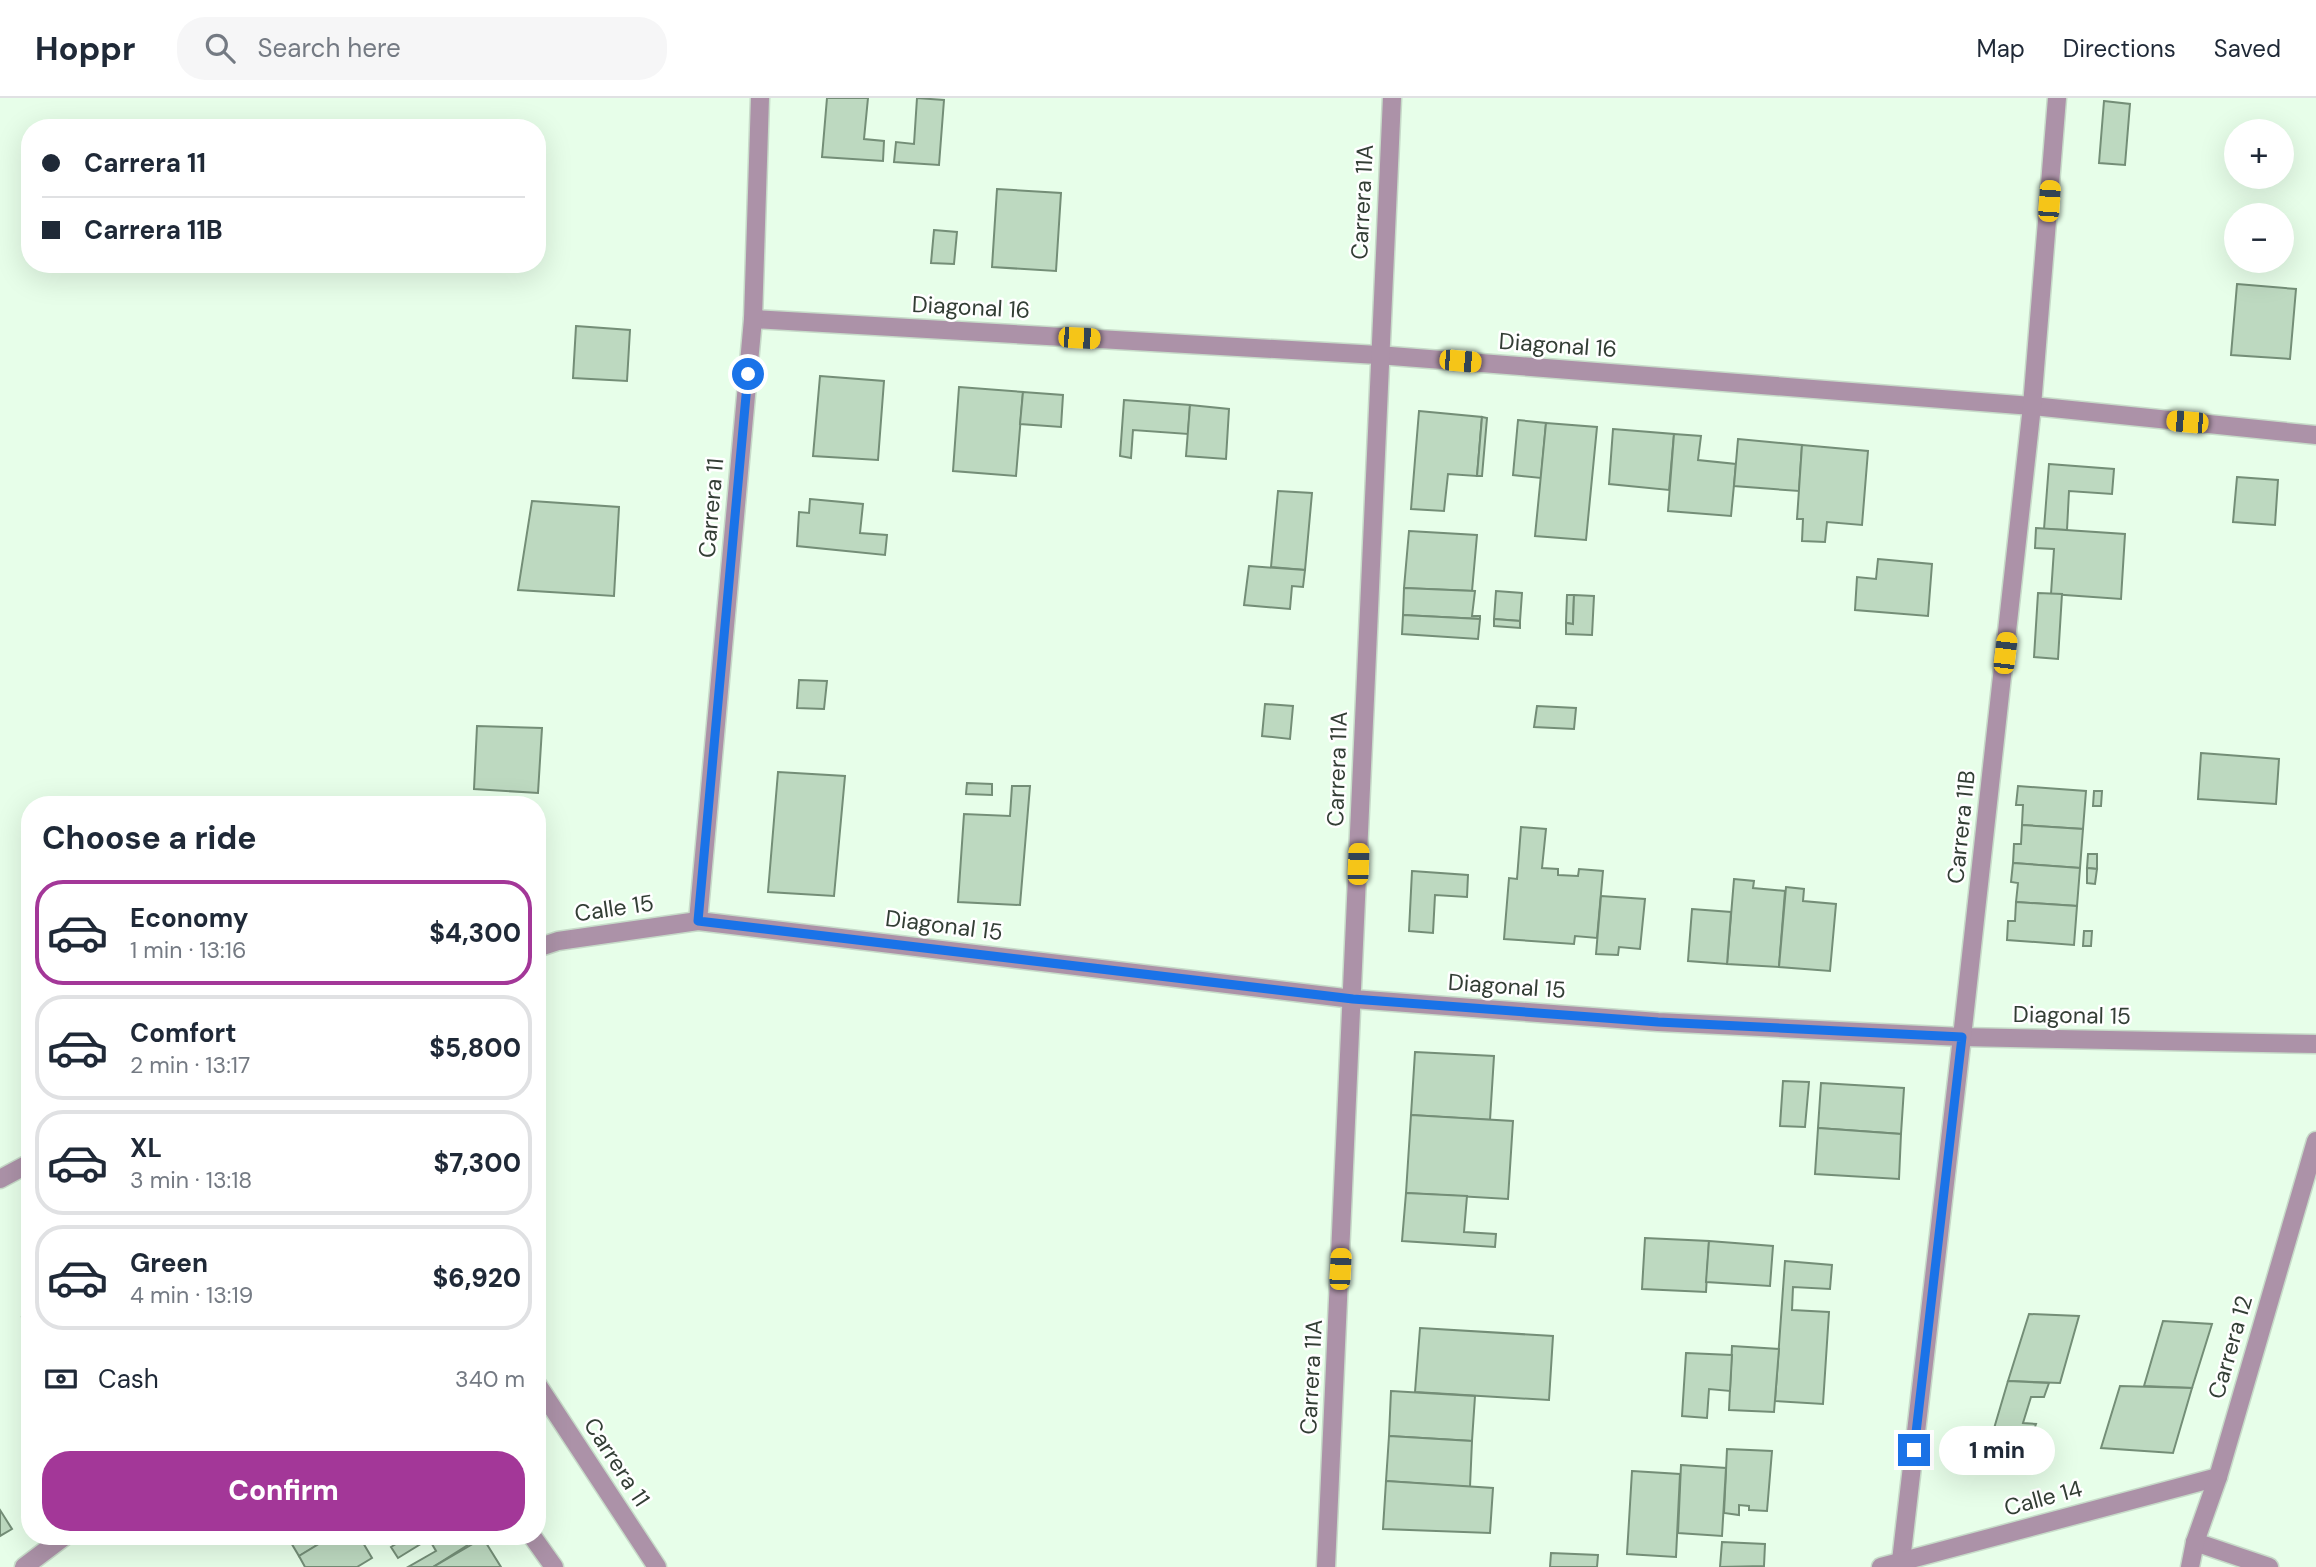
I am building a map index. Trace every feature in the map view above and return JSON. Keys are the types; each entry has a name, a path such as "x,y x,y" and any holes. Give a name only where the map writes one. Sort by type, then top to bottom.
{"street":[{"name":"Carrera 11","path":"698,921 753,319 760,98"},
{"name":"Carrera 11A","path":"1326,1567 1353,999 1378,355 1392,98"},
{"name":"Carrera 11B","path":"1901,1561 2032,407 2057,98"},
{"name":"Diagonal 16","path":"753,319 1378,355 2032,407 2316,435"},
{"name":"Calle 15","path":"546,945 698,921"},
{"name":"Diagonal 15","path":"698,921 1353,999 1658,1022 1962,1037 2316,1044"},
{"name":"Carrera 12","path":"2190,1567 2195,1542 2218,1477 2316,1141"},
{"path":"0,1179 21,1168"},
{"name":"Carrera 11","path":"546,1398 657,1567"},
{"name":"Calle 14","path":"1881,1567 2218,1477"},
{"path":"2195,1542 2269,1567"},
{"path":"24,1567 53,1545"},
{"path":"538,1545 554,1567"}],"building":[{"path":"827,98 868,98 864,139 884,141 883,161 822,157"},
{"path":"917,98 944,100 939,165 894,162 896,142 914,144"},
{"path":"2104,101 2130,104 2125,165 2099,163"},
{"path":"997,189 1061,193 1056,271 992,267"},
{"path":"934,230 957,232 954,264 931,263"},
{"path":"2237,284 2296,289 2290,359 2231,355"},
{"path":"576,326 630,330 627,381 573,378"},
{"path":"820,376 884,381 878,460 813,456"},
{"path":"959,387 1023,392 1016,476 953,471"},
{"path":"1023,392 1063,395 1061,427 1020,424"},
{"path":"1124,400 1190,405 1188,434 1133,430 1131,458 1120,456"},
{"path":"1190,405 1229,409 1226,459 1186,456"},
{"path":"1419,411 1482,417 1477,476 1448,474 1444,511 1411,509"},
{"path":"1482,417 1487,418 1482,476 1477,476"},
{"path":"1518,420 1546,423 1541,478 1513,475"},
{"path":"1546,423 1597,427 1586,540 1535,536"},
{"path":"1613,429 1674,434 1669,490 1609,484"},
{"path":"1674,434 1701,436 1698,460 1736,464 1731,516 1668,511"},
{"path":"1738,439 1802,445 1799,491 1734,486"},
{"path":"1802,445 1868,451 1862,525 1827,522 1825,542 1802,541 1803,519 1797,519"},
{"path":"2049,464 2114,469 2112,494 2069,491 2067,530 2044,529"},
{"path":"2237,477 2278,480 2275,525 2233,522"},
{"path":"1278,491 1312,493 1305,570 1271,567"},
{"path":"810,499 863,504 860,533 887,535 885,555 797,546 799,512 809,513"},
{"path":"532,501 619,507 614,596 518,590"},
{"path":"2036,528 2125,534 2121,599 2051,594 2054,549 2035,548"},
{"path":"1409,531 1477,535 1472,591 1404,588"},
{"path":"1878,559 1932,564 1928,616 1855,610 1857,577 1876,579"},
{"path":"1249,566 1305,570 1303,587 1292,586 1290,609 1244,605"},
{"path":"1404,588 1475,591 1472,616 1480,616 1480,619 1403,615"},
{"path":"1496,591 1522,593 1520,621 1494,619"},
{"path":"2038,593 2062,594 2058,659 2034,657"},
{"path":"1567,595 1574,595 1573,624 1566,623"},
{"path":"1574,595 1594,596 1592,635 1566,634 1566,623 1573,624"},
{"path":"1403,615 1480,619 1478,639 1402,634"},
{"path":"1494,619 1520,621 1520,628 1494,626"},
{"path":"799,680 827,681 824,709 797,708"},
{"path":"1265,704 1293,706 1290,739 1262,736"},
{"path":"1537,706 1576,708 1574,729 1534,727"},
{"path":"477,726 542,728 538,793 474,789"},
{"path":"2201,753 2279,759 2276,804 2198,799"},
{"path":"778,772 845,776 834,896 768,892"},
{"path":"967,783 992,784 992,795 966,794"},
{"path":"1012,786 1030,786 1020,905 958,902 964,814 1010,816"},
{"path":"2018,786 2086,791 2083,829 2022,825 2023,805 2016,805"},
{"path":"2094,791 2102,791 2101,806 2093,806"},
{"path":"2022,825 2083,829 2080,868 2013,863 2014,844 2021,844"},
{"path":"1521,827 1546,829 1542,868 1558,869 1558,875 1578,876 1579,869 1603,871 1597,938 1575,936 1574,944 1504,939 1509,878 1517,879"},
{"path":"2088,854 2097,854 2097,869 2087,868"},
{"path":"2013,863 2080,868 2077,906 2016,902 2018,883 2011,882"},
{"path":"2087,868 2097,869 2095,884 2087,883"},
{"path":"1412,871 1468,875 1467,897 1435,895 1433,933 1409,931"},
{"path":"1734,879 1754,881 1753,888 1785,891 1779,967 1727,964"},
{"path":"1786,887 1804,889 1803,901 1836,904 1830,971 1779,967"},
{"path":"1601,896 1645,899 1640,949 1619,947 1618,955 1596,954"},
{"path":"2016,902 2077,906 2074,945 2007,940 2008,921 2015,921"},
{"path":"1692,909 1731,912 1727,964 1688,961"},
{"path":"2084,931 2092,931 2091,946 2083,946"},
{"path":"1415,1052 1494,1056 1490,1120 1411,1115"},
{"path":"1783,1081 1809,1082 1805,1127 1780,1126"},
{"path":"1821,1083 1904,1088 1901,1134 1818,1128"},
{"path":"1411,1115 1513,1121 1508,1199 1406,1193"},
{"path":"1818,1128 1901,1134 1899,1179 1815,1174"},
{"path":"1406,1193 1467,1196 1464,1232 1496,1234 1495,1247 1402,1241"},
{"path":"1645,1238 1709,1241 1706,1292 1642,1289"},
{"path":"1709,1241 1773,1246 1770,1286 1706,1282"},
{"path":"1785,1261 1832,1265 1830,1289 1793,1287 1792,1310 1829,1312 1823,1404 1775,1401"},
{"path":"2029,1314 2079,1316 2060,1383 2008,1381"},
{"path":"2163,1321 2212,1324 2192,1388 2144,1386"},
{"path":"1420,1328 1553,1336 1549,1400 1415,1392"},
{"path":"1732,1346 1779,1349 1774,1412 1729,1410"},
{"path":"1686,1353 1732,1355 1730,1391 1709,1389 1707,1418 1682,1416"},
{"path":"2008,1381 2049,1383 2044,1397 2031,1397 2023,1423 2036,1424 2029,1445 1990,1442"},
{"path":"2120,1386 2192,1388 2173,1453 2101,1448"},
{"path":"1391,1391 1475,1396 1472,1441 1389,1436"},
{"path":"1389,1436 1472,1441 1470,1487 1386,1481"},
{"path":"1727,1449 1772,1451 1767,1511 1749,1510 1749,1506 1739,1505 1739,1515 1724,1513"},
{"path":"1681,1465 1726,1468 1722,1536 1678,1533"},
{"path":"1632,1471 1680,1474 1676,1557 1627,1554"},
{"path":"1386,1481 1493,1488 1490,1533 1383,1529"},
{"path":"0,1510 12,1529 0,1536"},
{"path":"1722,1542 1765,1544 1764,1566 1720,1567"},
{"path":"292,1545 317,1545 299,1556"},
{"path":"317,1545 364,1545 372,1558 357,1567 305,1567 299,1556"},
{"path":"394,1545 419,1545 398,1558 391,1547"},
{"path":"432,1545 468,1545 433,1567 408,1567 436,1551"},
{"path":"471,1545 487,1545 501,1567 433,1567"},
{"path":"1551,1553 1598,1555 1597,1567 1550,1567"}],"route":[{"path":"748,374 698,921 1353,999 1658,1022 1962,1037 1914,1450"}]}
